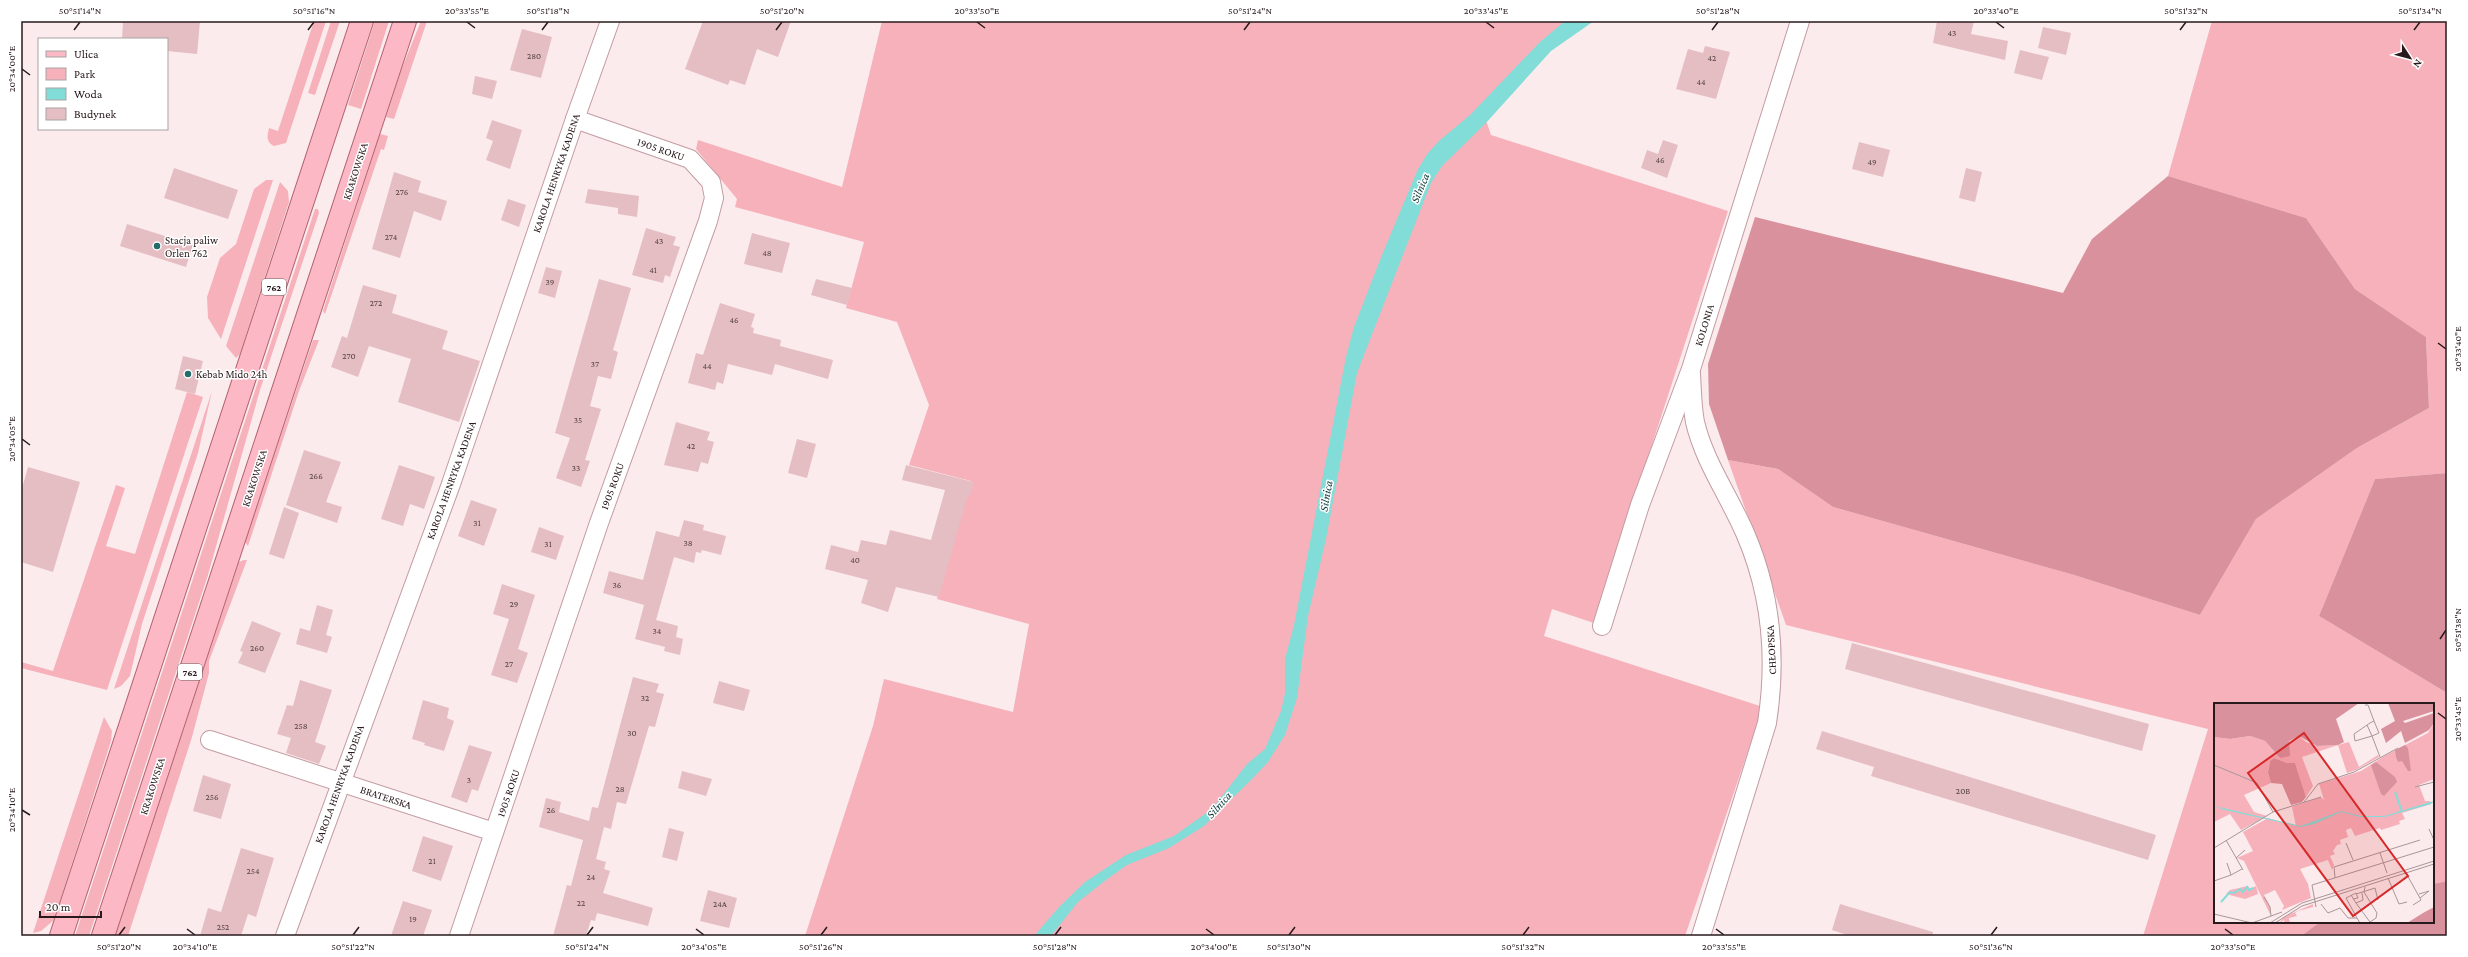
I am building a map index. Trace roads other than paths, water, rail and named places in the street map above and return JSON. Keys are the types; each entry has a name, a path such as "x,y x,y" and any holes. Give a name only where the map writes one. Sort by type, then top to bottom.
{"main road":[{"name":"762","path":"61,936 362,21"},
{"name":"KRAKOWSKA","path":"103,936 405,21"}],"street":[{"name":"KAROLA HENRYKA KADENA","path":"284,936 451,484 575,119 610,21"},
{"name":"KOLONIA","path":"1602,626 1640,506 1690,369 1800,21"},
{"name":"1905 ROKU","path":"459,936 599,522 708,221 714,198 711,182 690,159 575,119"},
{"name":"CHŁOPSKA","path":"1690,369 1695,422 1705,452 1746,534 1762,581 1771,631 1773,658 1772,688 1767,723 1701,936"},
{"name":"BRATERSKA","path":"210,740 494,832"}],"water":[{"name":"Silnica","path":"1565,21 1594,21 1551,51 1485,124 1442,166 1431,183 1357,373 1326,539 1308,616 1297,698 1285,735 1268,762 1204,826 1169,848 1127,865 1106,880 1078,902 1051,936 1034,936 1060,906 1085,882 1126,855 1174,836 1212,809 1247,764 1265,749 1281,711 1285,693 1285,659 1294,625 1346,357 1354,327 1382,255 1418,169 1428,153 1439,141 1470,115 1540,42"}],"place":[{"name":"Stacja paliw Orlen 762","path":"157,246"},
{"name":"Kebab Mido 24h","path":"188,374"}]}
